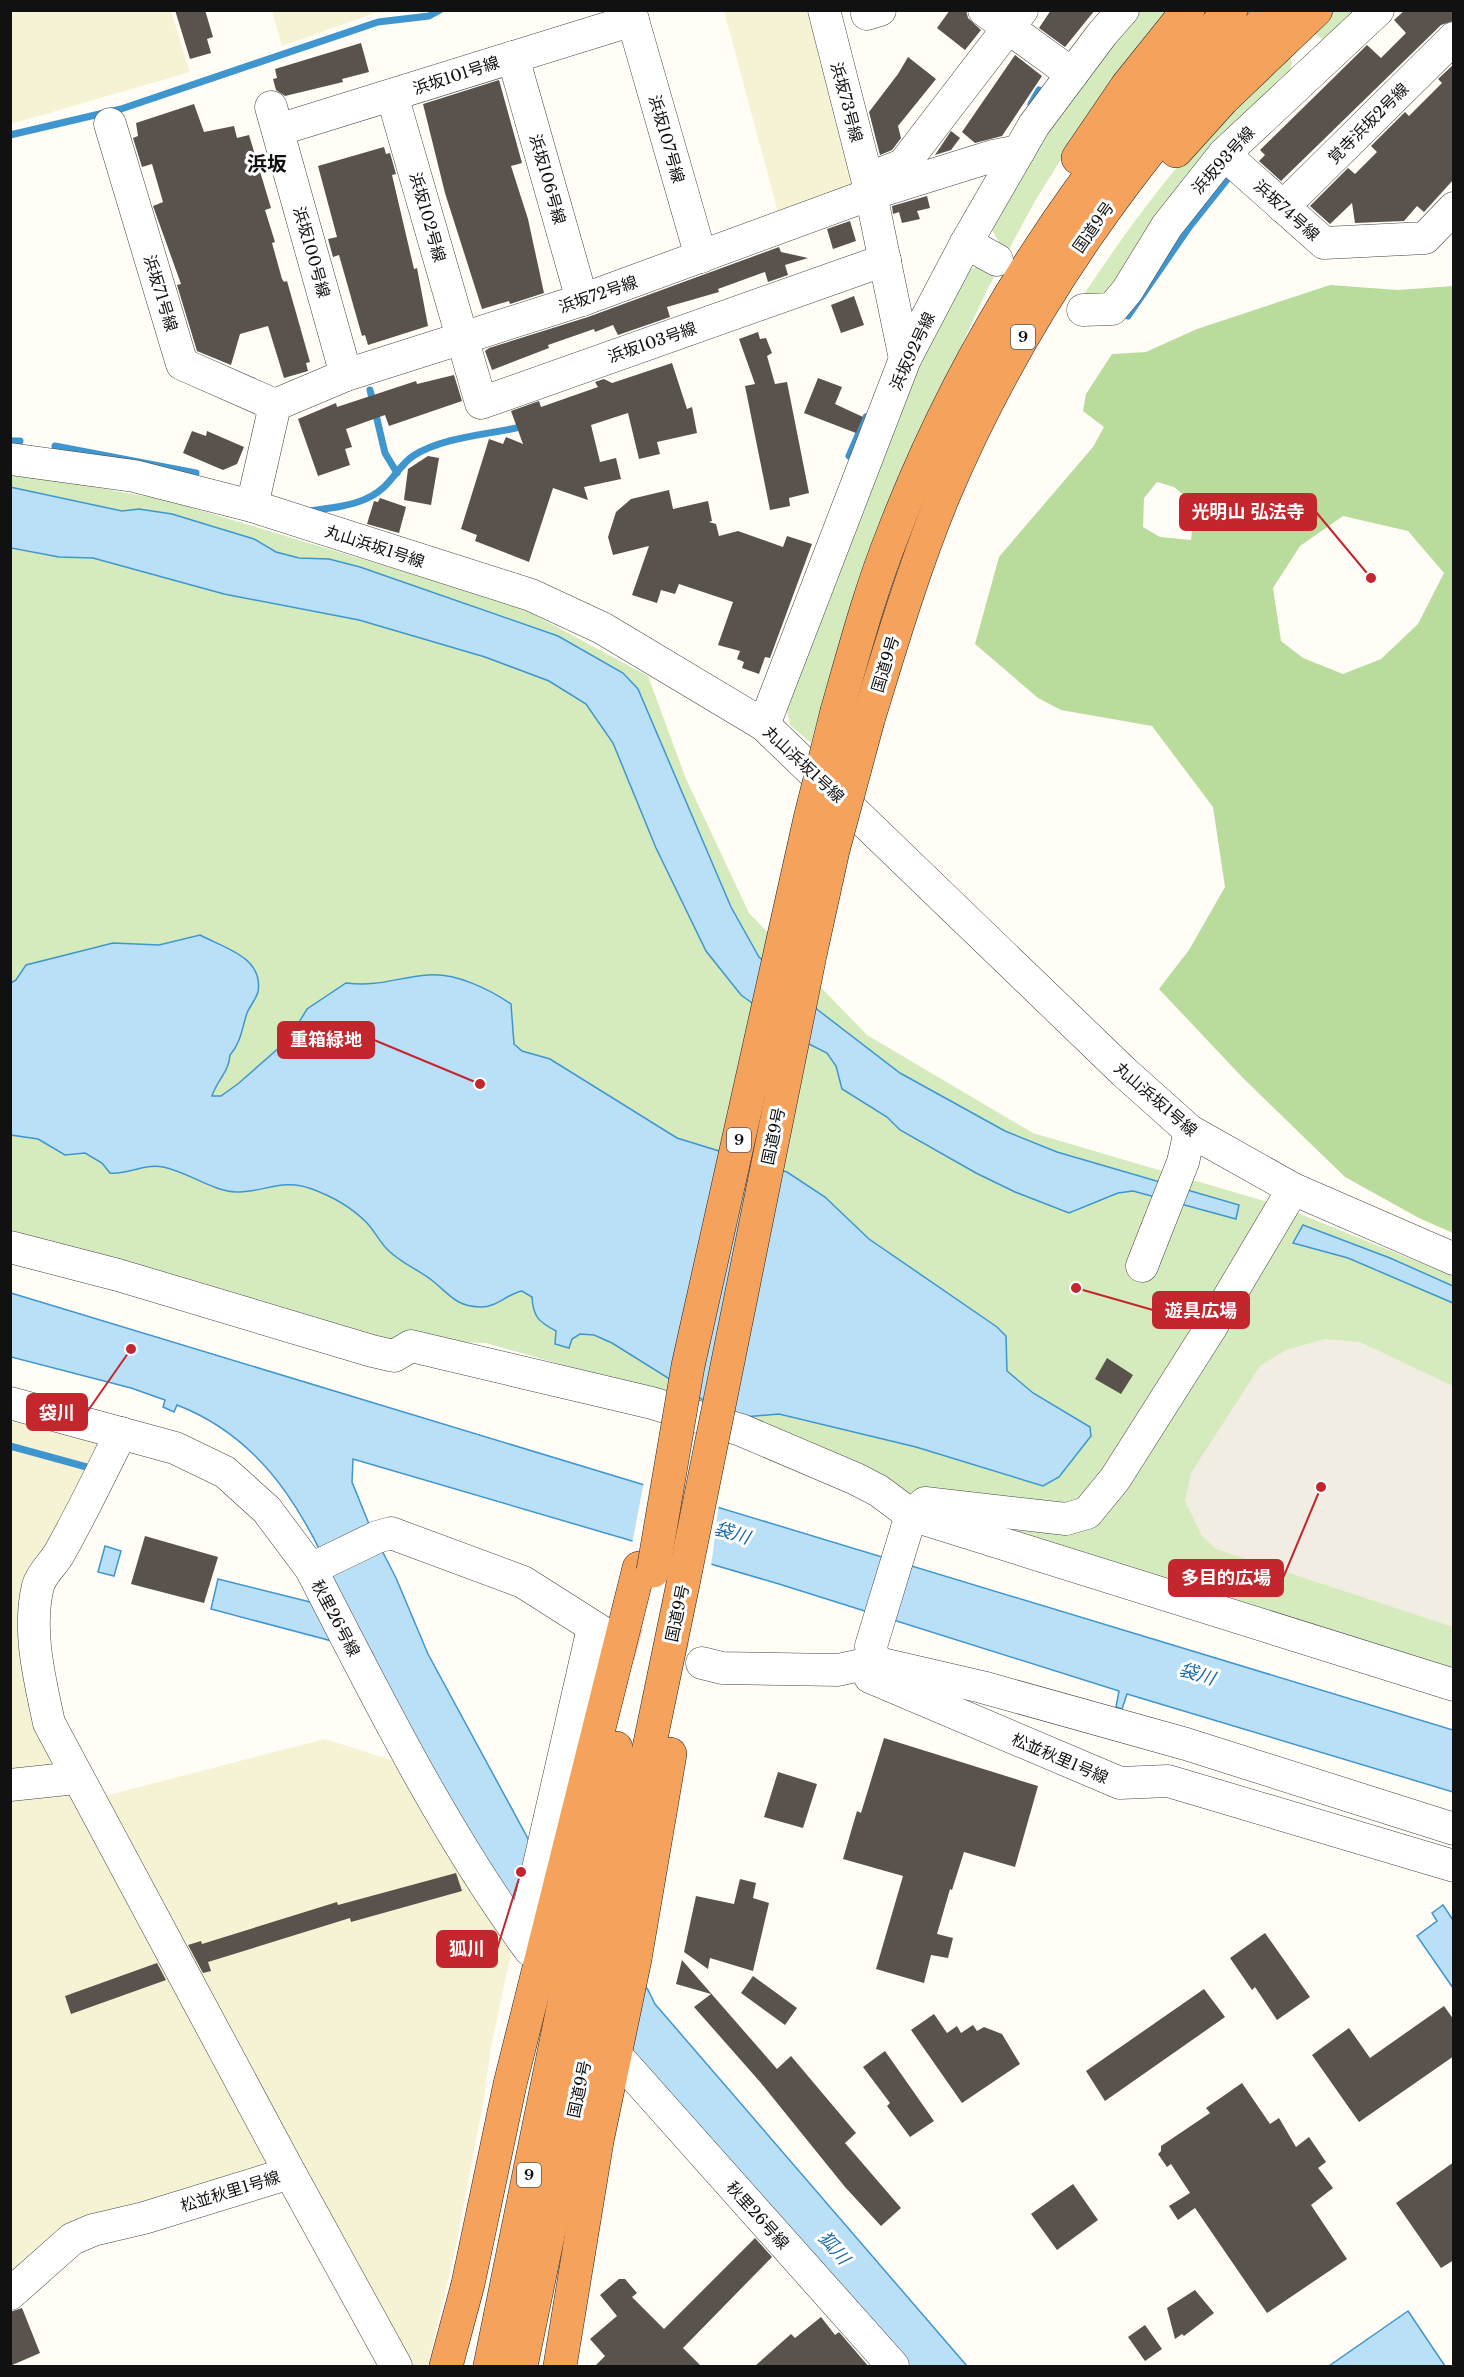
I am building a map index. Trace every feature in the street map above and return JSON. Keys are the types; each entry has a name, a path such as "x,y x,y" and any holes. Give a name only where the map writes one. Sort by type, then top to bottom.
{"highway":[{"path":"955,396 994,304 1043,215 1109,112 1188,10"},
{"name":"国道9号","path":"490,2367 586,1898 646,1569 688,1366 810,819 837,711 892,536 955,396 1035,256 1089,178 1158,91 1231,10"},
{"name":"国道9号","path":"521,2367 612,1930 691,1580 724,1373 833,850 868,720 924,545 984,410 1048,295 1100,216 1198,92 1275,10"},
{"path":"984,410 1167,161 1223,99 1316,10"},
{"path":"446,2367 468,2284 510,2084 530,1943 551,1861 646,1569"},
{"path":"561,2360 597,2141 620,2054 691,1580"}],"street":[{"name":"浜坂73号線","path":"824,10 876,183 885,260 905,359"},
{"name":"浜坂92号線","path":"764,725 905,359 966,243 1034,125 1123,10"},
{"name":"浜坂93号線","path":"1083,310 1112,309 1127,291 1167,226 1224,154 1309,55 1378,10"},
{"name":"浜坂101号線","path":"274,118 392,95 513,57 632,15"},
{"name":"浜坂107号線","path":"632,15 701,257"},
{"path":"876,183 903,165 1005,16 1072,74"},
{"name":"覚寺浜坂2号線","path":"1283,207 1453,41"},
{"name":"浜坂106号線","path":"513,57 582,300"},
{"name":"浜坂102号線","path":"392,95 463,339"},
{"name":"浜坂100号線","path":"274,118 346,375"},
{"name":"浜坂71号線","path":"111,124 182,364 275,405"},
{"name":"浜坂72号線","path":"275,405 346,375 582,300 701,257 876,183 1019,151"},
{"name":"浜坂74号線","path":"1224,154 1324,243 1425,238 1454,208"},
{"path":"966,243 997,260"},
{"name":"浜坂103号線","path":"463,339 481,403 885,260"},
{"path":"252,506 275,405"},
{"name":"丸山浜坂1号線","path":"10,459 134,476 252,506 531,595 603,628 764,725 1124,1072 1190,1131 1293,1189 1454,1259"},
{"path":"1142,1266 1183,1162 1190,1131"},
{"path":"873,1654 908,1521 925,1503 1066,1519 1086,1513 1115,1479 1210,1329 1293,1189"},
{"path":"10,1247 117,1275 372,1351 394,1356 411,1346 652,1403 741,1430 856,1479 879,1491 908,1521 1454,1685"},
{"path":"10,1403 175,1448 225,1472 267,1510 318,1566"},
{"path":"121,1433 60,1554 43,1574 38,1587 34,1627 39,1672 49,1723 76,1778 290,2173"},
{"name":"秋里26号線","path":"530,1943 445,1820 397,1734 318,1566 377,1537 392,1533 523,1582 601,1632 551,1861"},
{"path":"702,1663 722,1668 838,1670 873,1654 1175,1741 1454,1829"},
{"name":"松並秋里1号線","path":"873,1654 870,1677 1120,1783 1168,1781 1454,1866"},
{"path":"10,1785 76,1778"},
{"name":"秋里26号線","path":"620,2054 893,2367"},
{"name":"松並秋里1号線","path":"10,2294 72,2239 290,2173 396,2367"}],"shaded area":[{"path":"11,10 171,11 190,72 11,124"},
{"path":"272,10 410,11 375,13 282,46"},
{"path":"724,11 821,11 866,184 781,224"},
{"path":"1325,1339 1360,1342 1453,1386 1453,1627 1216,1549 1202,1536 1185,1501 1191,1473 1260,1366 1286,1350"},
{"path":"11,1411 113,1437 36,1579 66,1766 11,1779"},
{"path":"325,1739 401,1763 513,1944 491,2047 483,2104 456,2245 428,2366 403,2366 93,1799"},
{"path":"71,1783 281,2163 112,2223 11,2289 11,1788"}],"green space":[{"path":"1132,11 1174,11 1073,140 1035,201 987,290 906,466 821,707 811,743 790,725 787,711 819,604 882,437 962,273 976,267 987,269 1001,246 990,226 992,212"},
{"path":"1332,11 1360,11 1336,33 1323,39 1311,32 1289,54 1292,63 1287,82 1212,161 1114,292 1095,304 1082,297 1144,209 1195,146 1242,96"},
{"path":"1330,285 1398,290 1453,286 1453,1233 1419,1218 1345,1177 1242,1077 1159,989 1189,950 1225,887 1213,807 1152,726 1061,710 1038,698 975,644 999,557 1093,447 1104,427 1083,411 1086,394 1112,354 1146,352 1197,329","holes":["1157,482 1174,487 1195,504 1191,540 1160,537 1143,527 1144,498","1343,516 1408,531 1444,573 1418,624 1381,659 1343,674 1303,658 1281,641 1273,588 1300,546"]},
{"path":"11,472 166,500 518,606 648,676 686,779 749,913 867,1035 1033,1133 1278,1205 1453,1276 1453,1678 930,1516 650,1390 486,1343 386,1339 11,1235"}],"water":[{"path":"10,487 122,511 139,509 172,514 254,539 276,552 299,558 329,559 360,567 558,636 623,673 638,689 731,907 759,957 814,1007 900,1073 1005,1131 1057,1152 1239,1205 1236,1219 1133,1191 1118,1193 1069,1213 1015,1192 976,1173 900,1130 887,1117 842,1089 836,1066 827,1053 809,1044 741,995 706,951 656,848 613,743 586,704 549,681 485,657 359,620 224,594 93,558 59,557 11,548"},
{"path":"200,935 240,955 255,970 258,980 258,992 247,1013 239,1040 212,1096 221,1096 239,1083 289,1039 307,1009 346,983 369,984 439,975 472,983 511,1004 514,1044 522,1051 550,1059 677,1138 787,1172 825,1197 869,1239 997,1327 1006,1336 1007,1371 1033,1393 1090,1427 1091,1436 1059,1477 1043,1486 916,1447 779,1414 732,1418 612,1343 594,1335 580,1334 572,1339 569,1348 555,1344 556,1331 538,1318 532,1297 522,1291 487,1306 460,1303 429,1278 394,1256 354,1212 312,1189 282,1185 247,1191 227,1191 172,1169 156,1166 110,1173 102,1163 85,1153 65,1155 38,1139 11,1135 11,983 16,980 26,965 113,943 159,945"},
{"path":"1303,1225 1390,1258 1453,1286 1453,1303 1348,1258 1293,1243"},
{"path":"11,1293 1453,1730 1453,1792 1127,1694 1122,1709 1116,1707 1119,1691 779,1584 353,1459 352,1482 428,1654 532,1846 648,1990 655,2004 967,2366 905,2366 518,1919 378,1671 372,1652 365,1650 315,1540 273,1475 246,1447 215,1424 177,1405 174,1412 163,1407 165,1400 131,1388 11,1357"},
{"path":"105,1546 121,1551 114,1576 98,1572"},
{"path":"218,1579 314,1603 332,1641 211,1609"},
{"path":"1443,1905 1453,1920 1453,1988 1417,1936 1437,1921 1432,1913"},
{"path":"1408,2311 1445,2366 1329,2366"}],"pier":[{"path":"644,1481 719,1503 711,1567 632,1544"}],"building":[{"path":"175,10 205,10 213,37 207,39 211,53 190,59"},
{"path":"950,10 966,10 968,18 981,30 965,50 937,28"},
{"path":"1051,10 1095,10 1065,47 1039,28"},
{"path":"1405,10 1453,10 1453,21 1441,25 1281,181 1259,161 1265,155 1260,150 1367,45 1381,58 1406,33 1394,20"},
{"path":"361,43 369,72 342,79 343,82 285,96 276,90 273,79 277,78 275,69"},
{"path":"1015,55 1042,76 1002,136 975,143 962,132"},
{"path":"908,57 936,79 898,126 901,138 892,150 880,155 869,112"},
{"path":"1454,64 1454,179 1424,212 1417,206 1404,221 1355,223 1352,203 1330,224 1310,206 1348,168 1355,174 1377,152 1371,146 1405,112 1409,116 1442,83 1438,79"},
{"path":"499,80 522,163 511,166 528,219 544,293 510,304 509,301 482,309 445,193 423,104"},
{"path":"194,104 204,132 234,126 237,138 249,135 271,208 265,210 275,242 272,243 282,279 284,282 287,281 310,362 306,363 308,371 284,378 268,326 240,334 231,365 197,351 177,285 181,284 153,206 163,202 152,164 142,167 133,138 138,136 136,123"},
{"path":"951,131 960,138 951,150 935,155"},
{"path":"384,147 386,154 390,153 396,174 392,175 414,269 417,268 428,326 368,345 365,335 362,336 339,255 333,257 328,239 337,237 318,166"},
{"path":"927,196 930,208 917,211 920,219 902,223 899,212 893,214 892,206"},
{"path":"850,221 856,241 833,249 827,229"},
{"path":"779,247 781,252 808,258 785,265 788,275 768,282 765,272 718,289 719,292 667,307 670,317 618,335 613,325 595,332 594,329 548,345 549,348 492,370 485,351 489,348 588,317"},
{"path":"854,296 864,325 841,333 831,305"},
{"path":"758,332 760,339 766,338 772,353 767,356 775,384 787,382 809,493 789,498 790,506 770,510 745,386 755,384 739,339"},
{"path":"672,363 687,409 692,407 697,433 657,442 660,454 639,459 628,413 591,425 600,462 616,458 621,479 584,487 588,500 553,488 529,562 475,541 477,535 461,529 489,439 503,444 506,437 523,444 511,411 539,401 541,407 598,387 595,382 604,379 612,383"},
{"path":"454,375 462,401 389,426 385,415 346,429 352,447 345,449 350,465 318,476 298,419 336,403 337,407 416,381 417,384"},
{"path":"818,378 842,387 835,404 863,417 856,433 804,413"},
{"path":"192,431 206,436 207,431 244,447 237,464 223,470 183,453"},
{"path":"428,456 439,458 431,505 404,500 408,469"},
{"path":"669,490 673,509 708,501 712,521 709,522 716,524 719,536 738,531 783,547 787,536 812,544 770,658 765,657 759,674 742,668 744,662 737,659 740,651 718,645 733,602 679,584 675,594 661,590 657,603 632,595 649,546 613,555 608,537 616,512 631,499"},
{"path":"380,498 406,507 399,533 367,524 374,501 378,502"},
{"path":"1107,1358 1133,1375 1121,1394 1095,1379"},
{"path":"145,1536 218,1557 204,1603 131,1584"},
{"path":"884,1738 1038,1786 1015,1867 964,1852 937,1934 953,1938 948,1958 931,1955 924,1983 876,1969 903,1876 843,1859 857,1811 861,1813"},
{"path":"778,1772 817,1784 803,1828 764,1817"},
{"path":"456,1873 462,1891 351,1922 350,1918 208,1962 211,1971 203,1973 188,1945 201,1941 202,1944 337,1902 338,1905"},
{"path":"740,1879 756,1883 753,1898 769,1903 753,1971 710,1958 708,1969 684,1952 696,1896 734,1904"},
{"path":"1265,1933 1310,1997 1277,2020 1255,1987 1252,1990 1230,1958"},
{"path":"682,1960 777,2069 791,2056 856,2133 845,2143 901,2208 881,2226 845,2187 761,2083 694,2007 711,1994 676,1984"},
{"path":"157,1963 166,1980 71,2014 65,1996"},
{"path":"753,1976 797,2008 785,2025 741,1993"},
{"path":"1204,1989 1225,2017 1105,2101 1086,2071"},
{"path":"1444,2006 1454,2020 1454,2056 1359,2122 1312,2055 1349,2028 1370,2058"},
{"path":"934,2014 947,2033 957,2026 961,2033 973,2025 977,2031 984,2027 1002,2034 1020,2064 962,2103 911,2030"},
{"path":"885,2051 934,2121 910,2137 887,2106 890,2103 863,2067"},
{"path":"1242,2083 1270,2124 1279,2118 1296,2147 1309,2137 1326,2162 1318,2168 1333,2188 1311,2205 1347,2259 1267,2313 1195,2208 1178,2220 1169,2206 1190,2193 1171,2164 1167,2167 1158,2154 1161,2146 1210,2113 1206,2108"},
{"path":"1454,2162 1454,2260 1441,2268 1396,2203"},
{"path":"1073,2184 1098,2220 1057,2250 1031,2214"},
{"path":"755,2238 772,2257 683,2348 702,2367 594,2367 605,2356 590,2339 617,2316 600,2295 619,2279 625,2279 637,2293 632,2297 664,2329"},
{"path":"1195,2290 1214,2313 1184,2336 1182,2334 1175,2339 1167,2308"},
{"path":"22,2308 40,2353 10,2366 10,2312"},
{"path":"821,2317 835,2335 839,2332 869,2367 754,2367 791,2334 795,2338"},
{"path":"1145,2325 1162,2349 1145,2361 1128,2337"}],"waterway":[{"path":"10,135 121,109 378,22 429,16 440,10"},
{"path":"1031,104 1039,90"},
{"path":"1128,316 1190,226 1229,177"},
{"path":"370,390 385,453 397,473"},
{"path":"849,456 866,417"},
{"path":"310,511 349,505 368,498 384,487 409,459 436,445 516,428"},
{"path":"10,441 20,441"},
{"path":"55,446 196,473"},
{"path":"10,1446 94,1469"}],"tunnel":[{"path":"608,1636 702,1663"}],"place":[{"name":"光明山 弘法寺","path":"1371,578"},
{"name":"重箱緑地","path":"480,1084"},
{"name":"遊具広場","path":"1076,1288"},
{"name":"袋川","path":"131,1349"},
{"name":"多目的広場","path":"1321,1487"},
{"name":"狐川","path":"521,1872"}],"district":[{"name":"浜坂","path":"267,164"}]}
